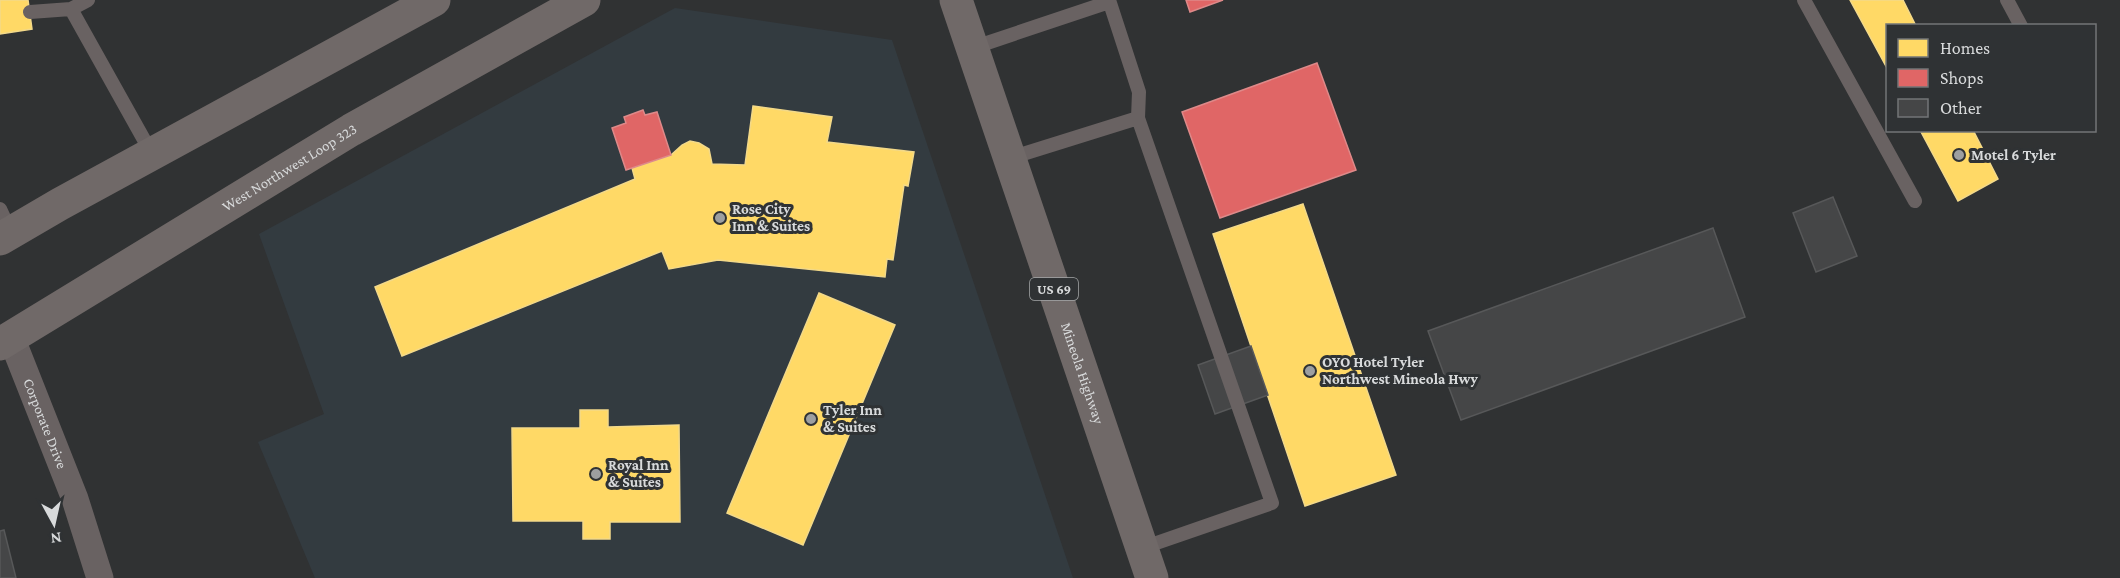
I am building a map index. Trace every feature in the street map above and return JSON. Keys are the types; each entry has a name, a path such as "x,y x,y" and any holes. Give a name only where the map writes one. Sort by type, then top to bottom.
{"highway":[{"path":"4,227 152,154 434,0"},
{"name":"West Northwest Loop 323","path":"6,340 351,130 584,0"},
{"name":"Mineola Highway","path":"956,0 1147,563"}],"street":[{"name":"Corporate Drive","path":"6,340 75,499 100,578"}],"lane":[{"path":"30,12 70,9 88,0"},
{"path":"1804,0 1915,201"},
{"path":"2007,0 2020,24"},
{"path":"971,48 1109,1 1139,92 1138,118 1272,503 1147,563"},
{"path":"70,9 152,154"},
{"path":"1010,158 1138,118"}],"shaded area":[{"path":"675,8 892,40 1073,578 315,578 258,442 324,414 259,234"}],"building: Homes":[{"path":"0,0 28,0 32,29 0,34"},
{"path":"1850,0 1903,0 1915,24 1886,24 1886,66"},
{"name":"Rose City Inn & Suites","path":"753,106 832,117 827,142 914,152 908,186 904,185 893,260 887,259 885,277 718,260 669,269 662,251 402,356 375,287 635,179 632,168 671,155 690,141 709,149 712,164 745,165"},
{"name":"Motel 6 Tyler","path":"1921,132 1974,132 1998,179 1958,201"},
{"name":"OYO Hotel Tyler Northwest Mineola Hwy","path":"1303,204 1396,475 1305,506 1213,234"},
{"name":"Tyler Inn & Suites","path":"819,293 895,325 803,545 727,513"},
{"name":"Royal Inn & Suites","path":"580,410 608,410 608,427 679,425 680,522 610,522 610,539 583,539 583,521 513,521 512,428 580,428"}],"building: Shops":[{"path":"1186,0 1223,0 1190,12"},
{"path":"1317,63 1356,170 1220,218 1182,112"},
{"path":"643,110 645,115 657,112 671,155 626,170 612,128 626,123 624,117"}],"building: Other":[{"path":"1833,197 1857,256 1816,272 1793,213"},
{"path":"1713,228 1745,317 1461,420 1428,331"},
{"path":"1251,346 1268,395 1215,414 1198,365"},
{"path":"4,530 16,578 0,578 0,531"}],"place":[{"name":"Motel 6 Tyler","path":"1959,155"},
{"name":"Rose City Inn & Suites","path":"720,218"},
{"name":"OYO Hotel Tyler Northwest Mineola Hwy","path":"1310,371"},
{"name":"Tyler Inn & Suites","path":"811,419"},
{"name":"Royal Inn & Suites","path":"596,474"}]}
